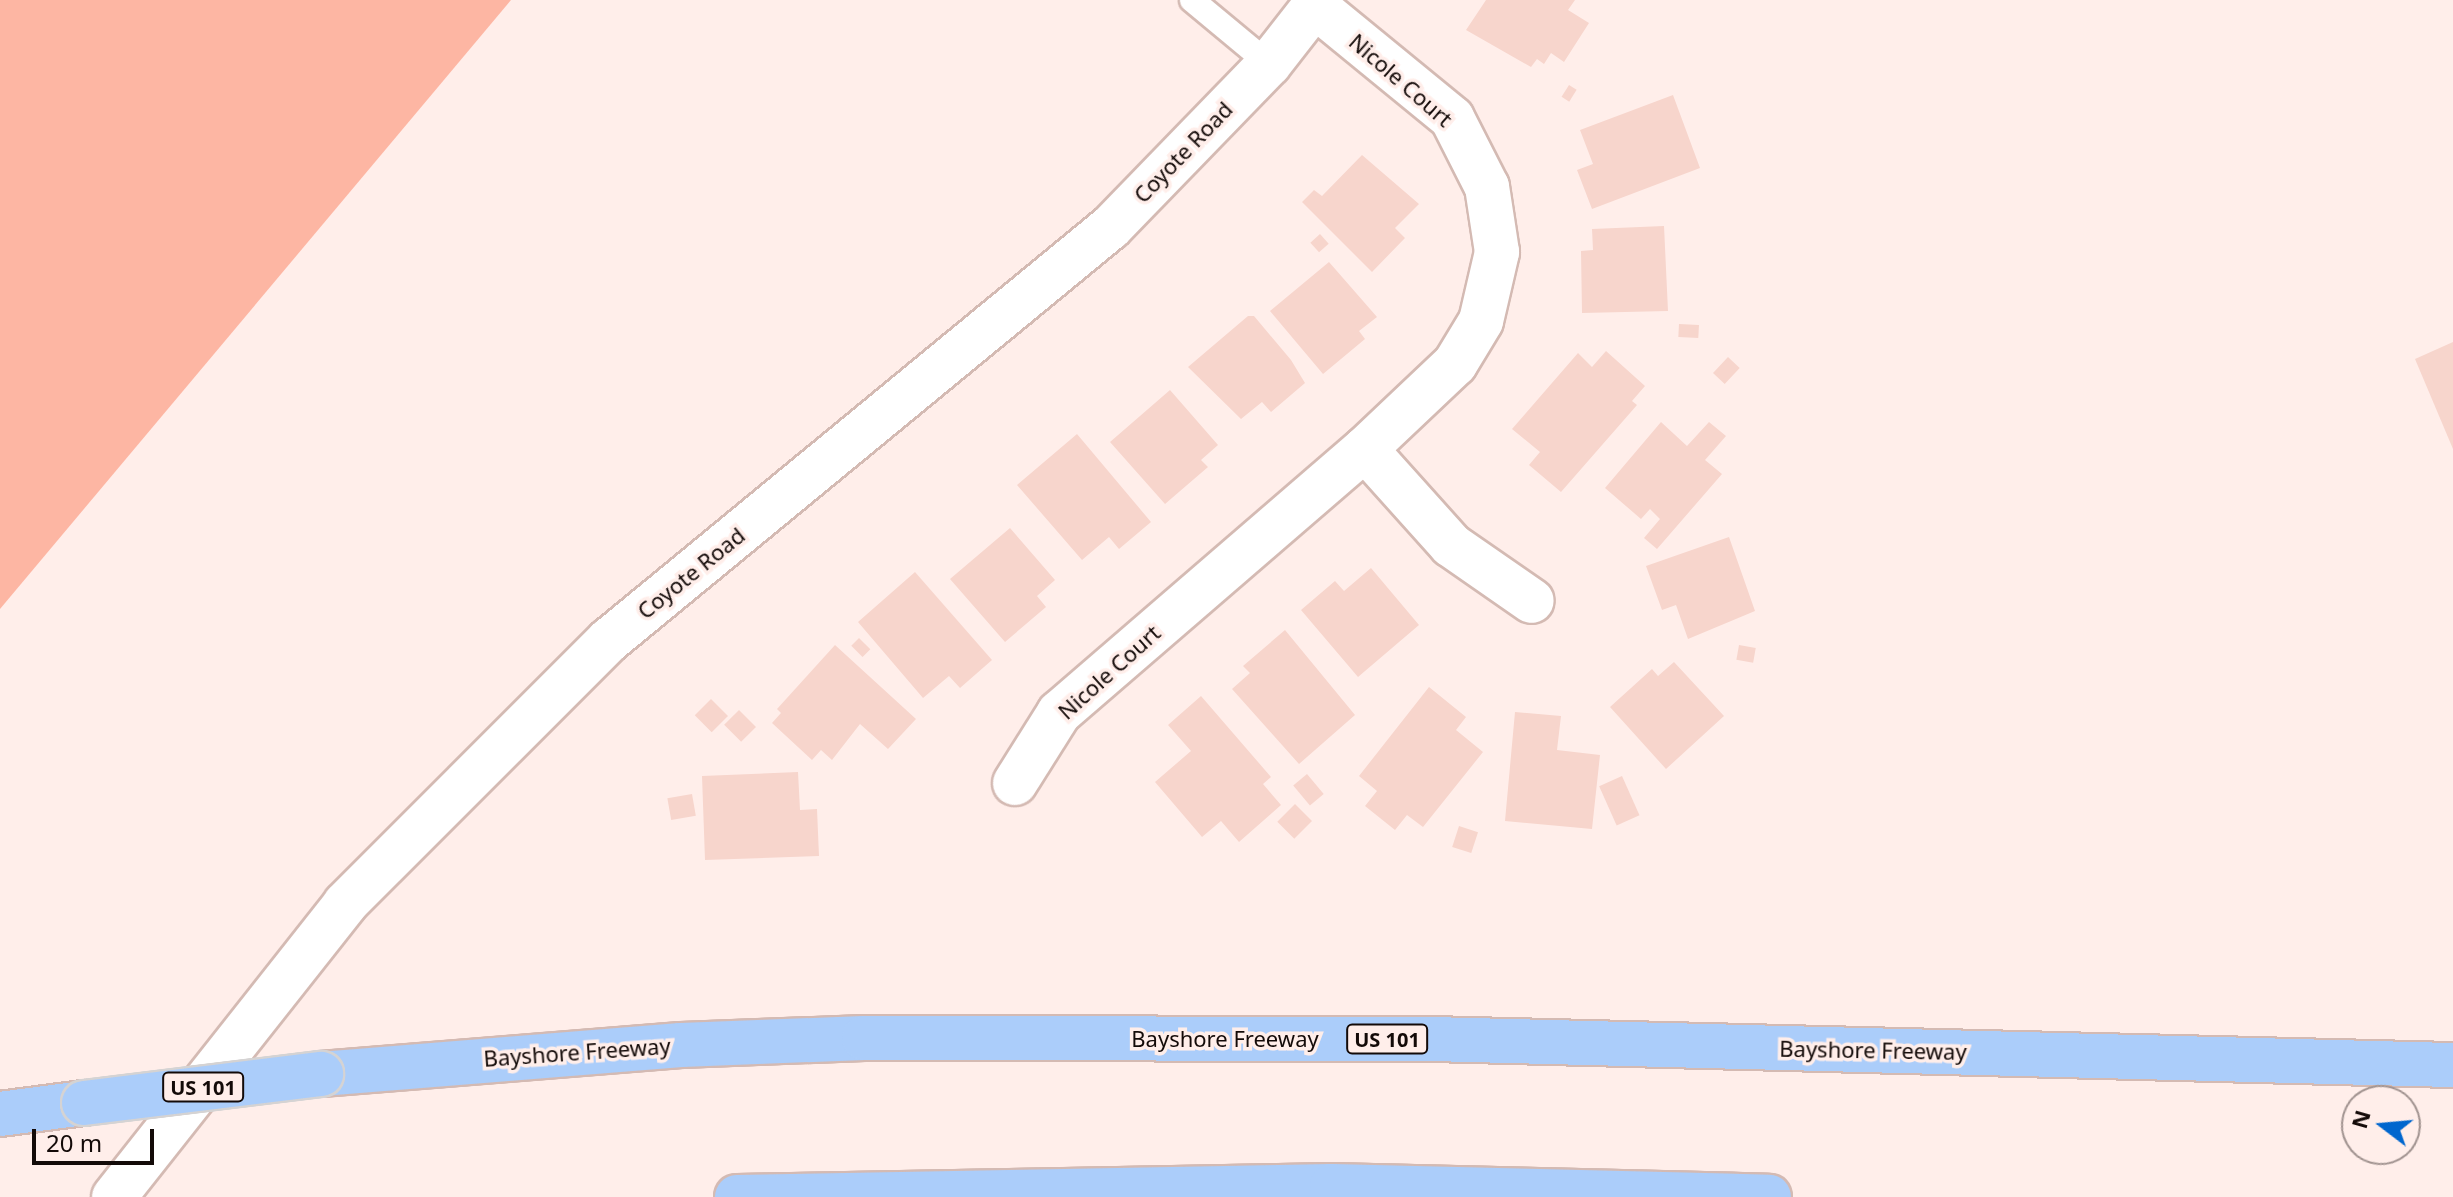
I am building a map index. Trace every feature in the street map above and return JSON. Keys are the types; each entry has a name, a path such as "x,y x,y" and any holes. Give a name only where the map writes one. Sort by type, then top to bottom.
{"highway":[{"name":"Bayshore Freeway","path":"0,1114 321,1074 665,1046 864,1038 1431,1039 2453,1065"},
{"path":"737,1197 1332,1186 1769,1197"}],"street":[{"name":"Coyote Road","path":"114,1197 345,904 608,641 1111,227 1269,64 1317,3"},
{"name":"Nicole Court","path":"1015,783 1059,713 1365,449 1455,364 1481,321 1497,252 1487,187 1452,118 1317,3"},
{"path":"1365,449 1451,545 1532,601"}],"lane":[{"path":"1192,0 1269,64"}],"shaded area":[{"path":"0,0 511,0 0,609"}],"building":[{"path":"1486,0 1575,0 1568,10 1589,23 1564,62 1551,53 1544,64 1537,59 1531,67 1466,30"},
{"path":"1569,85 1577,90 1569,102 1562,97"},
{"path":"1673,95 1700,168 1592,209 1577,170 1593,164 1580,130"},
{"path":"1362,155 1419,204 1395,228 1405,238 1372,272 1302,202 1314,190 1322,196"},
{"path":"1664,226 1668,311 1582,313 1581,251 1593,250 1592,229"},
{"path":"1320,234 1329,244 1319,252 1310,243"},
{"path":"1329,262 1377,317 1359,331 1365,339 1323,374 1270,311"},
{"path":"1248,316 1254,316 1291,360 1305,383 1271,412 1262,402 1241,419 1188,367"},
{"path":"1679,324 1699,325 1698,338 1678,337"},
{"path":"2453,342 2453,449 2415,359"},
{"path":"1606,351 1645,386 1632,401 1637,405 1561,492 1529,465 1540,452 1512,429 1578,353 1592,367"},
{"path":"1728,357 1740,368 1725,384 1713,373"},
{"path":"1170,390 1218,445 1201,460 1208,467 1165,504 1110,442"},
{"path":"1661,422 1687,446 1709,422 1726,436 1705,460 1722,474 1657,549 1644,538 1660,519 1650,509 1641,519 1605,488"},
{"path":"1077,434 1151,522 1119,549 1109,537 1082,560 1017,485"},
{"path":"1010,528 1055,580 1037,596 1046,607 1005,642 950,579"},
{"path":"1729,537 1755,611 1688,639 1676,605 1662,610 1646,566"},
{"path":"1371,568 1419,625 1358,677 1301,610 1335,581 1344,591"},
{"path":"915,572 992,660 960,688 949,676 923,698 858,622"},
{"path":"1285,630 1355,715 1299,764 1232,689 1250,673 1243,666"},
{"path":"859,638 870,649 863,657 851,646"},
{"path":"835,645 916,719 888,749 860,724 832,760 821,750 812,760 772,723 781,713 777,709"},
{"path":"1739,645 1756,648 1753,663 1736,660"},
{"path":"1674,662 1724,716 1666,769 1610,707 1652,669 1658,676"},
{"path":"1429,687 1466,717 1456,730 1483,752 1423,827 1407,815 1395,830 1365,806 1377,791 1359,776"},
{"path":"1201,696 1271,777 1263,784 1281,805 1239,842 1221,821 1202,837 1155,782 1191,751 1168,725"},
{"path":"711,699 728,716 712,732 695,715"},
{"path":"739,710 756,727 741,742 724,725"},
{"path":"1515,712 1561,716 1557,750 1600,755 1592,829 1505,821"},
{"path":"798,772 800,810 817,809 819,856 705,860 702,776"},
{"path":"1307,774 1324,794 1310,805 1293,786"},
{"path":"1622,776 1639,815 1617,825 1599,786"},
{"path":"692,794 696,816 671,820 667,798"},
{"path":"1295,804 1312,821 1294,839 1277,822"},
{"path":"1459,826 1478,832 1471,853 1452,847"}]}
